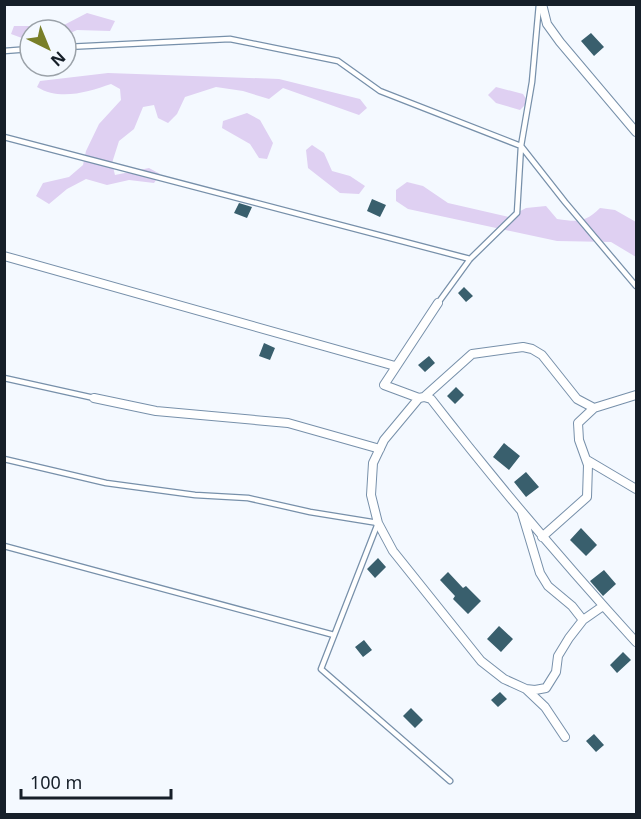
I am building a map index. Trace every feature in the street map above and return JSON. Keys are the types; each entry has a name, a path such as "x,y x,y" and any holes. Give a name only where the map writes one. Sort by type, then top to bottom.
{"street":[{"path":"540,4 547,24 560,42 636,132"},
{"path":"4,256 395,366"},
{"path":"438,303 384,385 430,399 542,537 636,642"},
{"path":"546,688 526,689 504,679 481,661 393,551 378,524 371,495 373,463 384,440 422,398 472,354 523,347 532,349 542,355 577,399 594,408"},
{"path":"542,537 587,497 587,460 579,440 578,423 594,408 636,395"},
{"path":"94,398 156,411 288,423 380,449"},
{"path":"587,460 636,489"},
{"path":"521,510 540,573 548,586 572,606 583,620"},
{"path":"529,540 551,547"},
{"path":"545,707 543,699 546,688 556,672 558,656 583,620 603,606"},
{"path":"526,689 545,707 565,737"}],"lane":[{"path":"438,303 470,259 517,213 520,146 532,82 540,4"},
{"path":"78,46 230,39 338,61 380,92 520,146 636,285"},
{"path":"4,137 470,259"},
{"path":"4,378 94,398"},
{"path":"4,459 106,483 195,495 248,498 378,524 321,669 450,781"},
{"path":"4,546 334,635"}],"shaded area":[{"path":"87,13 115,21 110,31 78,30 77,18"},
{"path":"14,26 18,26 18,37 11,34"},
{"path":"108,73 279,79 360,99 367,108 359,115 283,88 269,99 243,91 216,87 185,97 177,114 168,123 158,118 154,105 143,107 134,129 119,141 112,163 115,175 149,168 160,174 154,183 129,180 107,185 86,179 67,189 49,204 36,196 43,183 69,177 83,165 86,151 99,124 121,100 120,89 111,84 74,94 55,94 37,87 40,81"},
{"path":"496,87 523,94 528,102 520,110 496,103 488,95"},
{"path":"247,113 260,120 273,143 267,159 259,158 250,144 222,128 223,121"},
{"path":"312,145 324,153 332,171 350,176 365,186 359,194 340,193 308,168 306,150"},
{"path":"407,182 423,186 448,203 509,217 526,208 546,206 557,219 571,221 585,219 600,208 615,210 636,222 636,257 611,242 557,241 408,209 396,201 396,190"}],"building":[{"path":"591,33 604,47 594,56 581,41"},
{"path":"372,199 386,205 380,217 367,211"},
{"path":"239,203 252,207 247,218 234,213"},
{"path":"464,287 473,296 466,302 458,293"},
{"path":"264,343 275,348 270,360 259,356"},
{"path":"429,356 435,363 425,372 418,365"},
{"path":"456,387 464,395 455,404 447,396"},
{"path":"504,443 520,456 509,470 493,457"},
{"path":"526,472 539,487 526,497 514,482"},
{"path":"581,528 597,545 586,556 570,540"},
{"path":"378,558 386,567 375,578 367,569"},
{"path":"604,570 616,584 603,596 590,581"},
{"path":"448,572 463,588 466,586 481,601 468,614 453,599 455,596 440,580"},
{"path":"499,626 513,639 501,652 487,639"},
{"path":"364,640 372,650 363,657 355,647"},
{"path":"623,652 631,660 617,673 610,665"},
{"path":"500,692 507,699 498,707 491,700"},
{"path":"411,708 423,720 415,728 403,716"},
{"path":"594,734 604,745 596,752 586,741"}]}
